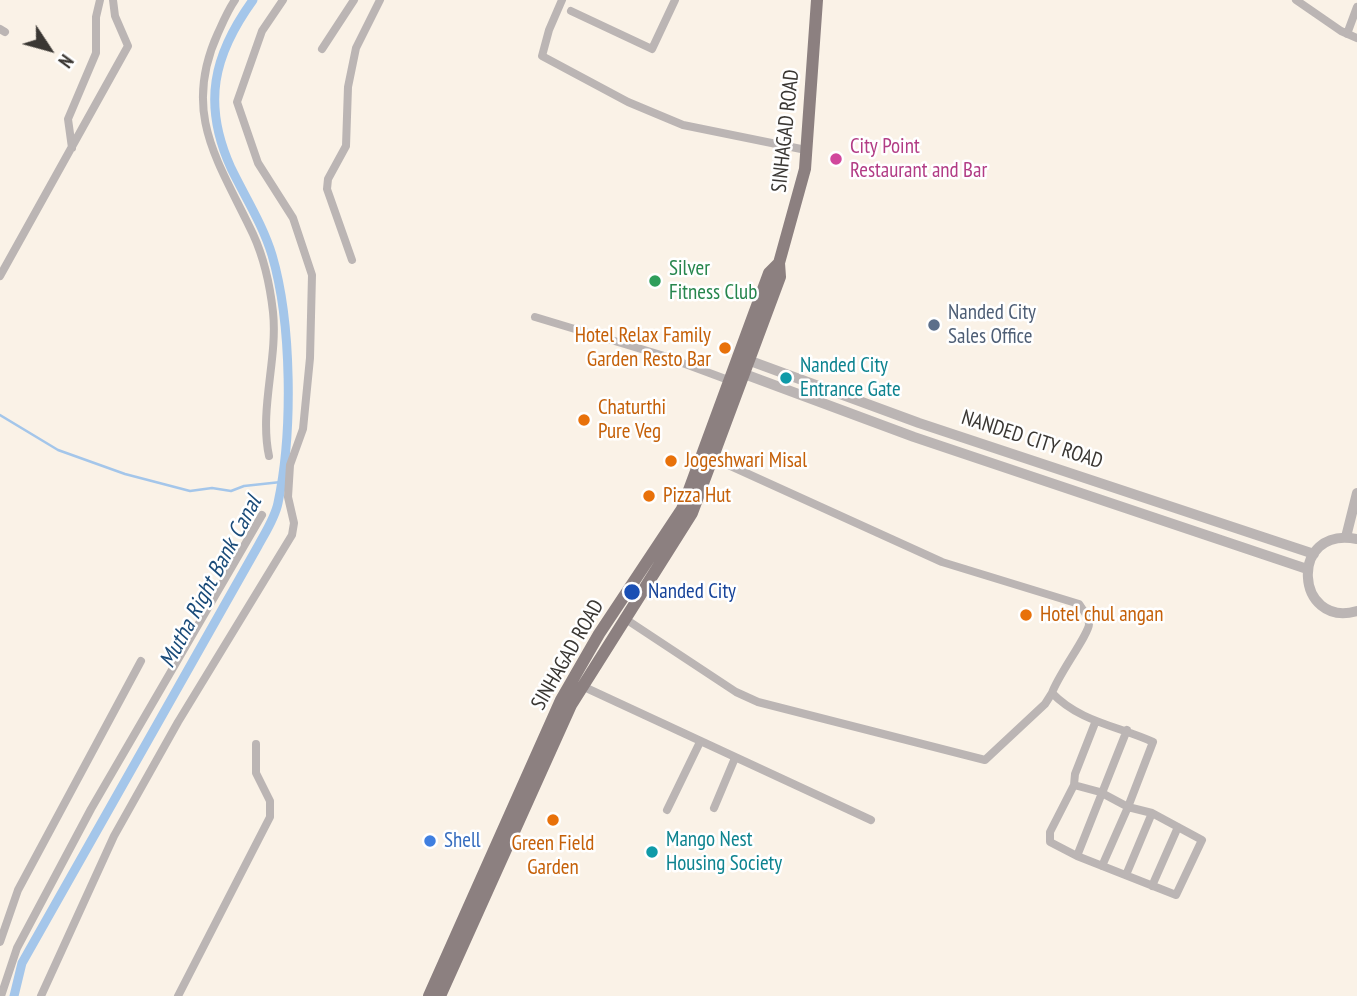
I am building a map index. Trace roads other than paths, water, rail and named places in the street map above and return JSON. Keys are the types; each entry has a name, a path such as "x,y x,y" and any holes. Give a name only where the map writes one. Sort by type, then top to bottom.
{"main road":[{"name":"SINHAGAD ROAD","path":"687,511 745,359 769,273 779,263 802,183 817,0"},
{"name":"SINHAGAD ROAD","path":"547,742 687,511 713,458 737,376"},
{"name":"SINHAGAD ROAD","path":"429,996 459,940 595,641 656,561"},
{"name":"SINHAGAD ROAD","path":"440,996 459,940"}],"street":[{"path":"72,148 68,119 96,53 96,17 100,0"},
{"path":"0,276 128,46 115,16 113,0"},
{"path":"235,0 208,55 201,98 207,134 229,189 254,236 267,273 273,315 266,432 269,456"},
{"path":"41,996 114,836 178,722 292,534 294,523 288,497 289,465 303,429 310,358 312,275 293,218 258,163 237,102 262,31 283,0"},
{"path":"322,49 354,0"},
{"path":"352,260 327,189 328,179 346,146 348,87 356,48 380,0"},
{"path":"562,0 549,30 542,56 628,102 684,125 806,150"},
{"path":"571,10 652,49 675,0"},
{"path":"1296,0 1357,38"},
{"path":"1347,34 1357,7"},
{"path":"535,317 737,376"},
{"name":"NANDED CITY ROAD","path":"745,359 902,417 1314,554"},
{"name":"NANDED CITY ROAD","path":"737,376 1307,569"},
{"path":"898,431 902,417"},
{"path":"624,618 736,692 758,702 985,760 1045,704 1060,671 1087,633 1088,617 1079,604 942,562 713,458"},
{"path":"1346,537 1357,493"},
{"path":"1,996 17,948 91,808 262,515"},
{"path":"1357,539 1346,537 1325,542 1314,554 1307,569 1309,590 1323,607 1343,613 1357,611"},
{"path":"0,942 18,890 141,661"},
{"path":"582,687 871,820"},
{"path":"1052,693 1061,702 1095,723 1127,730 1153,742 1102,866"},
{"path":"1074,785 1100,792 1128,807 1152,813 1202,840 1176,895 1077,856 1049,842 1050,832 1074,785 1075,774 1095,723"},
{"path":"1077,856 1100,792 1127,730"},
{"path":"667,810 700,742"},
{"path":"178,996 271,817 270,801 256,773 256,744"},
{"path":"714,807 735,758"},
{"path":"1126,875 1152,813"},
{"path":"1152,886 1178,827"}],"waterway":[{"name":"Mutha Right Bank Canal","path":"14,996 22,963 267,531 278,503 288,412 287,345 279,282 264,233 222,145 215,101 221,60 239,20 253,0"},
{"path":"0,415 58,450 125,474 190,491 212,488 231,491 244,486 281,482"}],"place":[{"name":"City Point Restaurant and Bar","path":"836,159"},
{"name":"Silver Fitness Club","path":"655,281"},
{"name":"Nanded City Sales Office","path":"934,325"},
{"name":"Hotel Relax Family Garden Resto Bar","path":"725,348"},
{"name":"Nanded City Entrance Gate","path":"786,378"},
{"name":"Chaturthi Pure Veg","path":"584,420"},
{"name":"Jogeshwari Misal","path":"671,461"},
{"name":"Pizza Hut","path":"649,496"},
{"name":"Nanded City","path":"632,592"},
{"name":"Hotel chul angan","path":"1026,615"},
{"name":"Green Field Garden","path":"553,820"},
{"name":"Shell","path":"430,841"},
{"name":"Mango Nest Housing Society","path":"652,852"}]}
